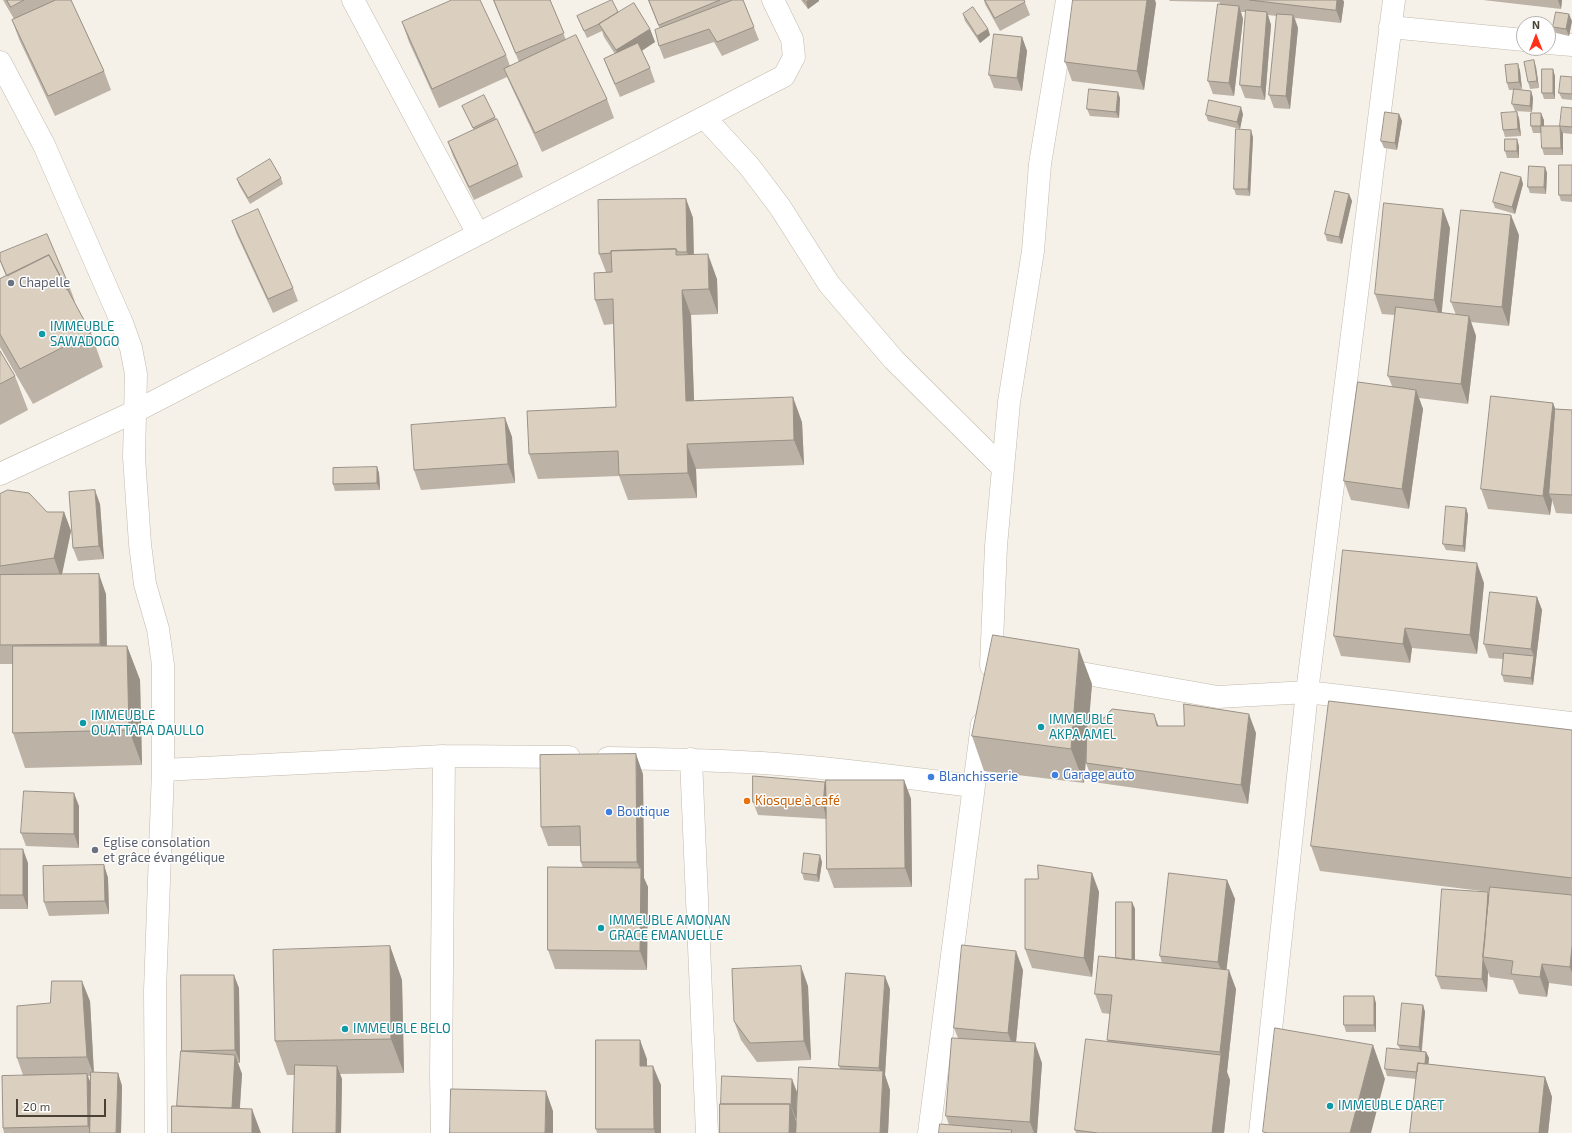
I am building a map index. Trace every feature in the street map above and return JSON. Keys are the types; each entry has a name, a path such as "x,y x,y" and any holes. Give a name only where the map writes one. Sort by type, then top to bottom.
{"street":[{"path":"352,0 478,234"},
{"path":"0,474 134,412 784,76 794,57 792,39 773,0"},
{"path":"929,1133 973,786 986,696 1000,659 996,546 1009,402 1033,251 1040,164 1067,0"},
{"path":"1260,1133 1307,692 1394,0"},
{"path":"1390,27 1516,39"},
{"path":"1556,44 1572,45"},
{"path":"0,62 44,145 122,323 131,348 136,374 134,457 140,544 145,584 158,629 163,665 163,770 155,991 156,1133"},
{"path":"704,117 738,152 764,185 780,207 829,284 894,360 1003,468"},
{"path":"1039,666 1218,698 1307,692 1572,723"},
{"path":"163,770 444,756 691,759 793,766 973,786"},
{"path":"442,1133 441,1075 444,756"},
{"path":"691,759 707,1133"}],"building":[{"path":"7,0 24,0 11,7"},
{"path":"56,0 71,0 104,71 48,96 12,20"},
{"path":"452,0 480,0 506,55 432,89 402,22"},
{"path":"494,0 550,0 564,33 516,53"},
{"path":"612,0 618,12 599,24 584,31 577,16"},
{"path":"649,0 720,0 659,25"},
{"path":"733,0 743,0 754,27 717,42 709,29 659,46 655,30"},
{"path":"985,0 1024,0 1025,2 995,18"},
{"path":"1073,0 1147,0 1137,71 1065,62"},
{"path":"1250,0 1337,0 1336,10"},
{"path":"634,3 650,29 616,50 599,24"},
{"path":"1218,4 1239,6 1229,83 1208,81"},
{"path":"973,7 988,29 977,36 963,14"},
{"path":"1246,10 1267,12 1261,87 1240,85"},
{"path":"1556,12 1569,14 1566,29 1556,27"},
{"path":"1277,14 1293,15 1286,96 1269,95"},
{"path":"994,34 1022,37 1017,78 989,75"},
{"path":"576,35 607,99 535,133 504,69"},
{"path":"638,43 650,68 615,84 604,59"},
{"path":"1534,60 1537,81 1528,82 1524,62"},
{"path":"1518,64 1519,82 1507,83 1505,65"},
{"path":"1542,69 1553,69 1553,93 1542,93"},
{"path":"1561,76 1572,77 1572,94 1559,93"},
{"path":"1089,89 1118,92 1116,112 1087,109"},
{"path":"1514,89 1531,91 1530,106 1512,104"},
{"path":"484,95 495,117 473,128 462,106"},
{"path":"1209,100 1241,107 1237,122 1206,115"},
{"path":"1562,107 1572,108 1572,127 1560,126"},
{"path":"1385,112 1399,114 1395,143 1381,141"},
{"path":"1517,112 1518,129 1503,130 1501,113"},
{"path":"1531,113 1541,113 1541,126 1531,126"},
{"path":"497,119 518,164 469,187 448,142"},
{"path":"1541,126 1560,126 1561,148 1542,148"},
{"path":"1236,129 1251,130 1248,189 1234,189"},
{"path":"1505,139 1517,139 1517,151 1505,151"},
{"path":"270,159 281,178 248,198 237,179"},
{"path":"1559,165 1572,165 1572,195 1559,195"},
{"path":"1529,166 1545,167 1544,187 1528,187"},
{"path":"1501,172 1521,177 1512,207 1493,202"},
{"path":"1335,191 1349,194 1339,237 1325,234"},
{"path":"686,199 687,252 678,252 676,249 611,251 611,253 599,254 598,200"},
{"path":"1384,203 1443,209 1434,300 1375,294"},
{"path":"258,209 293,288 268,299 232,221"},
{"path":"1461,210 1511,215 1502,307 1451,302"},
{"path":"47,234 70,288 67,290 49,255 7,276 0,260 0,253"},
{"path":"676,249 676,255 708,254 709,289 682,290 686,401 793,397 794,440 687,444 688,473 619,475 618,451 529,454 527,411 616,407 613,299 595,300 594,273 612,272 611,251"},
{"path":"49,255 91,333 20,369 0,334 0,279"},
{"path":"1396,307 1469,316 1461,384 1388,376"},
{"path":"0,351 15,376 0,384"},
{"path":"1358,382 1416,390 1402,489 1344,481"},
{"path":"1491,396 1553,403 1543,496 1481,489"},
{"path":"1555,409 1572,410 1572,495 1549,494"},
{"path":"505,418 508,464 414,470 411,425"},
{"path":"377,467 377,483 333,484 333,468"},
{"path":"8,490 29,493 47,512 64,512 54,558 0,566 0,494"},
{"path":"95,490 99,546 73,548 69,492"},
{"path":"1446,506 1466,508 1463,546 1443,544"},
{"path":"1343,550 1477,563 1470,635 1405,628 1403,644 1334,636"},
{"path":"99,574 100,644 0,645 0,575"},
{"path":"1490,592 1537,597 1531,649 1484,644"},
{"path":"993,635 1079,649 1071,749 972,736"},
{"path":"13,646 127,646 129,730 13,733"},
{"path":"1504,653 1534,656 1531,678 1502,675"},
{"path":"1329,701 1572,730 1572,878 1311,846"},
{"path":"1184,704 1249,714 1241,785 1086,763 1087,721 1104,718 1112,709 1154,714 1157,726 1184,726"},
{"path":"636,754 637,862 581,862 580,826 541,827 540,755"},
{"path":"753,776 825,782 823,806 753,802"},
{"path":"826,780 904,780 905,868 827,869"},
{"path":"24,791 74,793 74,834 21,833"},
{"path":"0,849 23,849 23,895 0,895"},
{"path":"804,853 820,855 817,875 802,873"},
{"path":"104,865 105,901 44,902 43,866"},
{"path":"1038,865 1092,873 1084,958 1025,949 1025,879 1038,879"},
{"name":"IMMEUBLE AMONAN GRACE EMANUELLE","path":"548,867 641,868 640,951 548,950"},
{"path":"1169,873 1227,880 1218,962 1160,956"},
{"path":"1490,887 1572,895 1572,946 1570,967 1542,964 1540,977 1511,974 1513,961 1483,957"},
{"path":"1442,889 1488,892 1482,979 1436,976"},
{"path":"1116,902 1132,902 1132,960 1116,958"},
{"path":"962,945 1016,951 1008,1033 954,1028"},
{"path":"390,946 391,1039 275,1041 273,950"},
{"path":"1099,956 1229,970 1220,1052 1107,1040 1112,995 1095,994"},
{"path":"801,966 804,1041 750,1043 734,1021 732,969"},
{"path":"846,973 885,976 879,1068 839,1066"},
{"path":"181,975 234,975 235,1050 182,1051"},
{"path":"52,981 82,981 87,1057 17,1058 17,1006 50,1003"},
{"path":"1344,996 1374,996 1374,1025 1344,1025"},
{"path":"1402,1003 1423,1005 1419,1047 1398,1045"},
{"path":"1275,1028 1373,1045 1350,1133 1263,1132"},
{"path":"952,1038 1035,1043 1030,1122 946,1116"},
{"path":"1086,1039 1221,1055 1212,1133 1098,1133 1075,1130"},
{"path":"596,1040 640,1040 640,1066 653,1066 654,1129 596,1129"},
{"path":"1387,1048 1426,1052 1425,1064 1418,1063 1417,1072 1385,1069"},
{"path":"181,1051 235,1055 232,1108 177,1106"},
{"path":"1418,1063 1545,1077 1539,1133 1410,1133"},
{"path":"295,1065 337,1066 336,1133 293,1133"},
{"path":"799,1067 883,1071 880,1133 796,1133"},
{"path":"91,1072 118,1073 116,1133 90,1133"},
{"path":"87,1074 88,1126 3,1128 2,1076"},
{"path":"722,1076 792,1079 791,1106 790,1104 721,1104"},
{"path":"451,1089 546,1091 545,1133 450,1133"},
{"path":"720,1104 790,1104 789,1133 720,1133"},
{"path":"172,1106 252,1109 252,1133 172,1133"},
{"path":"940,1124 1012,1130 1011,1133 939,1133"}],"place":[{"name":"Chapelle","path":"11,283"},
{"name":"IMMEUBLE SAWADOGO","path":"42,334"},
{"name":"IMMEUBLE OUATTARA DAULLO","path":"83,723"},
{"name":"IMMEUBLE AKPA AMEL","path":"1041,727"},
{"name":"Garage auto","path":"1055,775"},
{"name":"Blanchisserie","path":"931,777"},
{"name":"Kiosque à café","path":"747,801"},
{"name":"Boutique","path":"609,812"},
{"name":"Eglise consolation et grâce évangélique","path":"95,850"},
{"name":"IMMEUBLE AMONAN GRACE EMANUELLE","path":"601,928"},
{"name":"IMMEUBLE BELO","path":"345,1029"},
{"name":"IMMEUBLE DARET","path":"1330,1106"}]}
